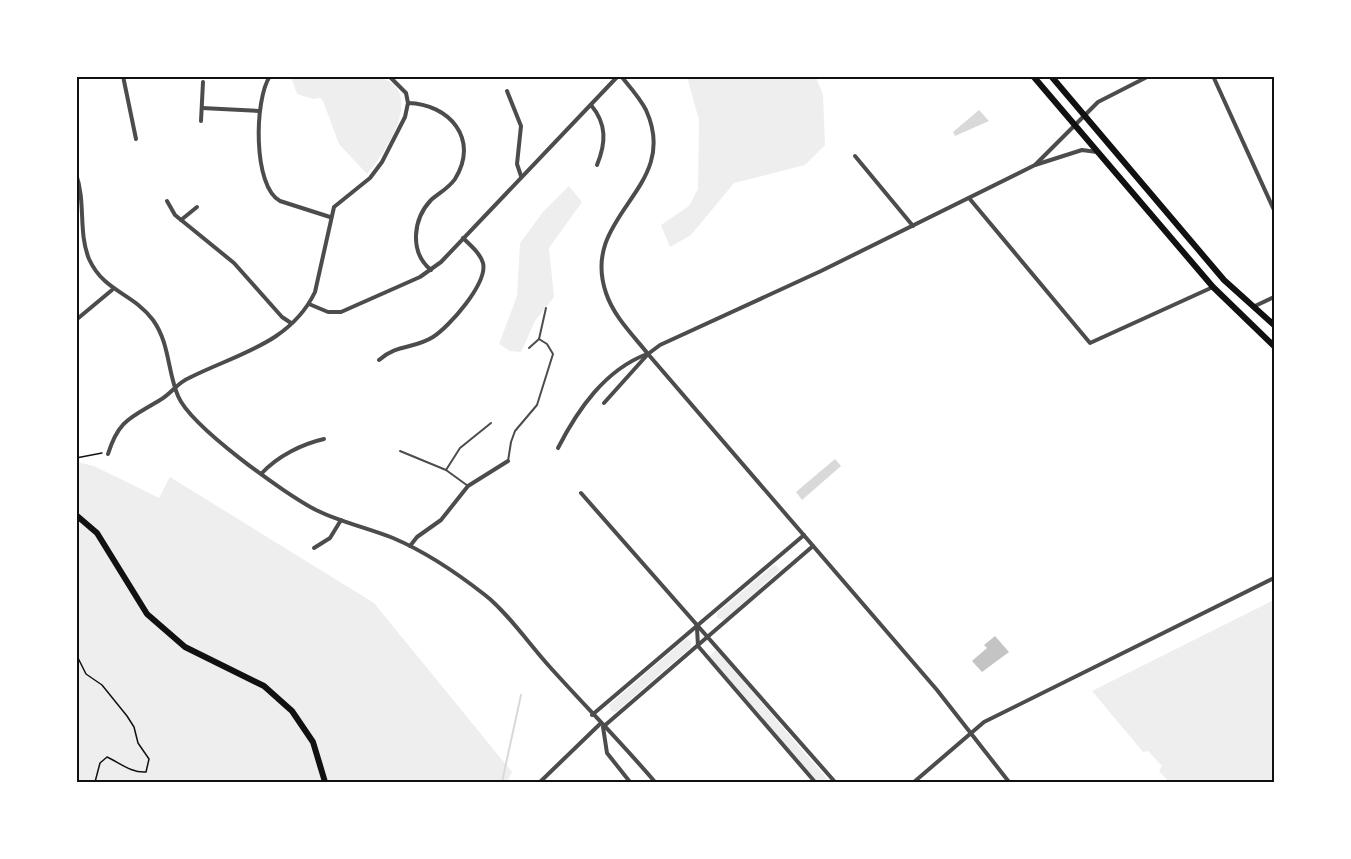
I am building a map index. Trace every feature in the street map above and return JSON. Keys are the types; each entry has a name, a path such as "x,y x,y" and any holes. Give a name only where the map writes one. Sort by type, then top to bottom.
{"main road":[{"path":"1033,76 1213,287 1275,346"},
{"path":"1051,76 1224,280 1275,325"},
{"path":"76,515 97,533 147,614 185,647 264,686 292,711 313,742 325,783"}],"street":[{"path":"123,76 136,139"},
{"path":"270,76 261,96 259,111 263,177 268,191 280,201 330,217"},
{"path":"108,454 117,428 168,395 176,386 264,346 280,335 309,304 315,292 334,207 370,178 382,162 405,117 408,103 406,93 389,76"},
{"path":"309,304 328,312 341,312 431,270 520,176 620,76 646,111 653,147 645,180 608,234 601,259 601,271 611,305 648,354 937,690 1009,783"},
{"path":"1035,165 1084,114 1104,98 1149,76"},
{"path":"1213,76 1275,210"},
{"path":"201,121 203,82"},
{"path":"507,91 521,126 517,164 520,176"},
{"path":"408,103 425,103 442,111 457,127 464,146 461,166 455,179 432,200 417,223 419,256 431,270"},
{"path":"591,105 600,116 604,129 604,143 597,165"},
{"path":"202,108 259,111"},
{"path":"604,402 648,354 662,344 913,226 1035,165 1082,150 1097,153"},
{"path":"855,156 913,226"},
{"path":"76,174 88,255 97,274 112,290 134,301 155,323 166,342 176,386 184,407 247,465 262,473 274,486 317,511 410,546 488,597 592,715 614,734 655,783"},
{"path":"969,198 1090,343 1213,287"},
{"path":"167,201 181,220 234,263 291,323"},
{"path":"181,220 197,207"},
{"path":"379,360 392,350 423,342 446,327 481,283 483,265 474,249 463,238"},
{"path":"76,320 112,290"},
{"path":"1255,306 1275,297"},
{"path":"558,448 583,404 627,362 648,354"},
{"path":"262,473 270,464 307,443 324,439"},
{"path":"410,546 417,537 441,520 468,486 508,461"},
{"path":"581,493 835,783"},
{"path":"314,548 330,538 340,520"},
{"path":"592,715 804,535"},
{"path":"540,783 602,725 698,646 813,546"},
{"path":"914,783 984,722 1275,578"},
{"path":"697,627 698,646 815,783"},
{"path":"602,725 607,753 630,783"}],"lane":[{"path":"529,348 539,339 546,308"},
{"path":"508,461 510,442 515,430 537,405 553,354 547,344 539,339"},
{"path":"446,470 460,448 491,423"},
{"path":"400,451 446,470 468,486"}],"path":[{"path":"76,458 98,452 108,454"},
{"path":"76,654 86,674 102,685 127,716 134,727 138,743 149,759 146,772 142,773 118,765 107,757 100,763 95,783"}],"shaded area":[{"path":"372,76 389,82 399,91 401,104 399,119 393,135 367,174 339,144 323,101 320,98 313,99 297,94 293,77"},
{"path":"687,77 816,77 823,95 825,145 805,165 734,183 691,235 670,247 661,225 689,206 698,189 699,120"},
{"path":"979,110 989,121 955,136 953,132"},
{"path":"569,186 582,202 549,248 554,297 535,321 521,352 510,351 499,344 517,296 520,243 543,212"},
{"path":"835,459 841,466 802,500 796,492"},
{"path":"77,462 94,466 159,498 170,477 374,603 512,772 507,782 77,782"},
{"path":"775,564 780,570 724,620 717,618 717,613"},
{"path":"1274,600 1274,782 1169,782 1159,771 1162,766 1148,751 1143,752 1092,691"},
{"path":"686,639 691,641 691,647 616,712 611,711 609,705"},
{"path":"716,650 830,782 818,782 709,656"}],"building":[{"path":"995,636 1009,652 982,672 972,661 987,648 984,645"}],"waterway":[{"path":"502,782 521,695"}]}
